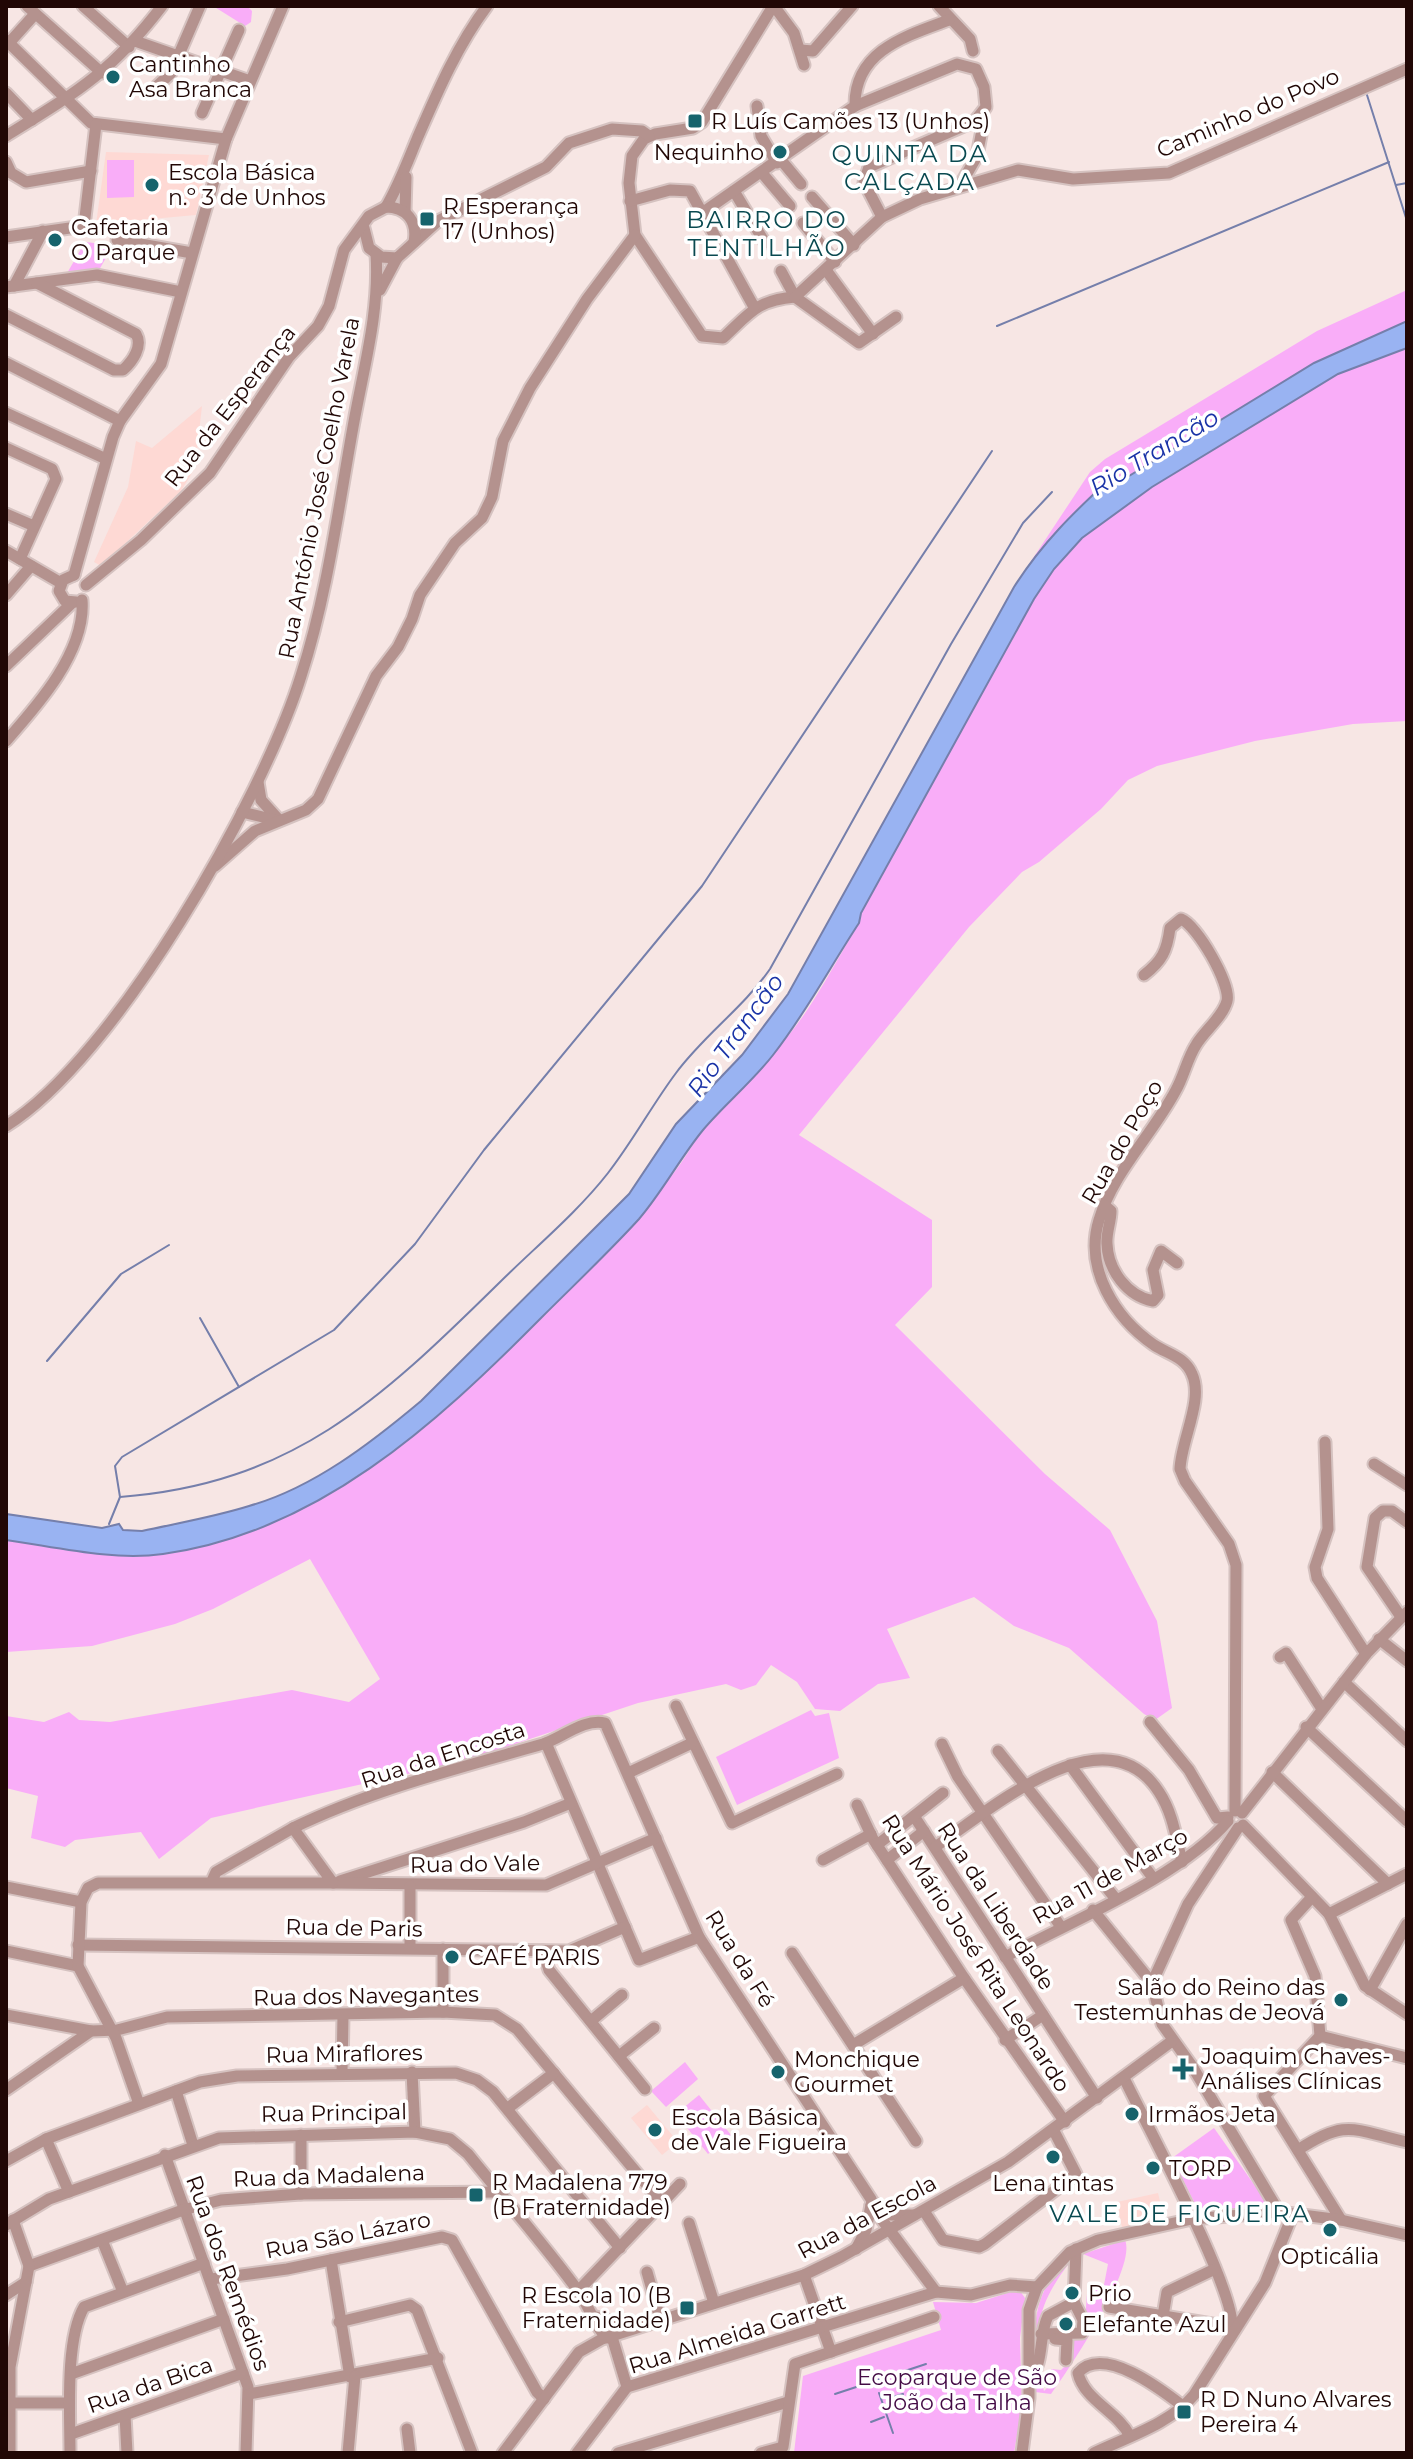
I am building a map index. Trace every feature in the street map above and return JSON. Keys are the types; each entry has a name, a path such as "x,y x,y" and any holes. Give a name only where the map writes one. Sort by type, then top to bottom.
{"street":[{"path":"83,6 132,44 178,55 250,81"},
{"path":"6,136 69,98 102,73 132,44 162,6"},
{"path":"156,87 171,73 200,6"},
{"path":"61,583 74,575 106,459 120,421 161,364 226,139 283,6"},
{"path":"372,251 364,228 369,216 386,207 435,98 471,28 487,6"},
{"path":"795,297 774,298 754,307 723,338 702,336 635,235 630,201 632,156 649,136 693,128 715,111 774,6 794,33 804,65"},
{"path":"800,50 813,51 852,6"},
{"path":"939,6 970,39 973,51"},
{"path":"102,73 31,10 8,41 69,98 83,117 96,124 226,139"},
{"path":"855,106 855,93 863,69 878,51 949,20"},
{"path":"202,113 239,30"},
{"path":"702,213 855,106 957,64 976,69 984,87 986,107 975,121 869,167 864,182 882,217"},
{"name":"Caminho do Povo","path":"795,297 882,217 900,206 961,184 1018,170 1073,179 1169,173 1407,69"},
{"path":"6,93 32,120"},
{"path":"757,106 761,136 779,162 801,184"},
{"path":"6,237 84,226 96,124"},
{"path":"341,262 350,252 372,251 397,258 438,221 546,167 569,143 612,129 642,131 649,136"},
{"path":"961,184 977,156 981,135"},
{"path":"6,162 11,173 26,182 91,171"},
{"path":"406,168 408,215 414,242"},
{"path":"762,173 790,206"},
{"path":"630,201 670,190 690,191 754,307"},
{"path":"734,191 765,243"},
{"path":"812,197 854,245"},
{"path":"386,207 420,222 438,221"},
{"path":"803,223 873,334"},
{"name":"Rua da Esperança","path":"86,585 132,548 210,473 289,357 318,326 329,306 344,250 364,228"},
{"path":"10,287 43,231"},
{"path":"6,1126 18,1118 109,1027 200,884 231,850 255,831 306,810 318,799 376,676 398,647 412,619 420,595 455,543 482,518 492,497 503,441 530,388 587,299 635,235"},
{"path":"117,240 192,253"},
{"name":"Rua António José Coelho Varela","path":"372,251 376,302"},
{"name":"Rua António José Coelho Varela","path":"200,884 276,747 302,674 324,586 376,302 387,271 397,258"},
{"path":"781,271 795,297 859,343 896,317"},
{"path":"10,287 97,275 181,292"},
{"path":"6,315 119,371 130,364 139,337 37,283"},
{"path":"6,363 120,421"},
{"path":"6,413 106,459"},
{"path":"6,448 55,473 55,485 20,559"},
{"path":"6,514 34,526"},
{"path":"6,551 61,583 83,613 76,640 26,719 6,741"},
{"path":"6,595 31,566"},
{"path":"6,666 86,585 74,575"},
{"path":"258,782 261,800 279,820"},
{"path":"242,812 261,819 279,820"},
{"name":"Rua do Poço","path":"1144,975 1160,962 1174,921 1186,921 1195,929 1211,956 1227,999 1193,1050 1176,1090 1104,1205 1095,1246 1098,1270 1120,1315 1137,1332 1175,1356 1193,1374 1195,1389 1180,1452 1180,1469 1229,1544 1236,1565 1236,1819"},
{"path":"1104,1205 1111,1211 1106,1243 1109,1257 1123,1286 1153,1301 1158,1295 1153,1270 1161,1251 1177,1263"},
{"path":"1325,1442 1328,1529 1315,1567 1317,1578 1366,1654"},
{"path":"1374,1464 1407,1485"},
{"path":"1152,1989 1188,1904 1236,1819 1306,1727 1379,1639 1404,1614 1367,1567 1375,1518 1383,1511 1392,1511 1407,1522"},
{"path":"1379,1639 1407,1661"},
{"path":"1280,1657 1286,1653 1322,1709"},
{"path":"1344,1682 1407,1741"},
{"path":"676,1706 732,1823 837,1774"},
{"name":"Rua da Encosta","path":"211,1883 216,1872 293,1828 482,1760 546,1743 595,1721 605,1723"},
{"path":"1150,1722 1189,1770 1217,1818 1236,1819 1329,1914 1370,1990 1407,2014"},
{"name":"Rua da Fé","path":"605,1723 699,1937 888,2231 936,2292"},
{"path":"1306,1727 1407,1821"},
{"path":"546,1743 639,1960 699,1937"},
{"path":"628,1773 692,1743"},
{"path":"942,1744 958,1777 1061,1927"},
{"path":"998,1751 1115,1898"},
{"path":"935,1847 1048,1772 1070,1765 1113,1759 1145,1776 1158,1789 1171,1815 1182,1862"},
{"path":"1070,1765 1153,1878"},
{"path":"1272,1772 1388,1884"},
{"path":"1234,1780 1244,1789 1259,1789"},
{"path":"823,1860 874,1840 914,1816 943,1793"},
{"path":"293,1828 333,1883 524,1822 571,1803"},
{"name":"Rua Mário José Rita Leonardo","path":"857,1805 874,1840 964,1978 1065,2122"},
{"name":"Rua da Liberdade","path":"914,1816 1097,2098"},
{"name":"Rua 11 de Março","path":"1005,1957 1182,1862 1206,1846 1236,1819"},
{"path":"887,1860 924,1831"},
{"name":"Rua do Vale","path":"81,1902 88,1888 98,1883 546,1885 656,1838"},
{"path":"1329,1914 1407,1874"},
{"path":"410,1886 410,1948"},
{"path":"6,1887 81,1902 78,1966 111,2030 139,2104"},
{"path":"1312,1897 1291,1920 1315,1976 1320,2036 1264,2096 1341,2220"},
{"path":"1093,1910 1152,1989 1162,2024 1192,2066 1279,2212"},
{"path":"1370,1990 1407,1924"},
{"name":"Rua de Paris","path":"78,1945 569,1951 625,1927"},
{"path":"443,1949 443,2012"},
{"path":"6,1951 78,1966"},
{"path":"543,1951 549,1970 645,2089"},
{"path":"792,1953 916,2141"},
{"path":"853,2045 964,1978"},
{"path":"591,2021 622,1995"},
{"name":"Rua dos Navegantes","path":"7,2016 91,2031 111,2030 167,2017 443,2012 495,2015 517,2029 661,2202"},
{"path":"342,2073 343,2015"},
{"path":"1005,2040 1043,2015"},
{"path":"619,2056 654,2028"},
{"path":"6,2090 91,2031"},
{"path":"1320,2036 1407,2058"},
{"name":"Rua da Escola","path":"579,2352 608,2338 714,2303 805,2278 1008,2162 1172,2041"},
{"path":"412,2072 415,2132"},
{"name":"Rua Miraflores","path":"6,2161 46,2139 139,2104 237,2076 456,2073 477,2080 508,2108 620,2248"},
{"path":"508,2108 554,2073"},
{"path":"1124,2078 1215,2269 1234,2316 1231,2335"},
{"path":"176,2091 193,2145"},
{"path":"1298,2150 1326,2132 1343,2128 1407,2142"},
{"path":"856,2249 866,2230 871,2202 891,2215 920,2213 943,2240 979,2247 985,2244 1076,2174 1054,2131"},
{"name":"Rua Principal","path":"9,2223 69,2192 193,2145 247,2135 415,2132 450,2139 468,2154 601,2319 598,2330 608,2338 627,2387"},
{"path":"301,2135 301,2194"},
{"path":"46,2139 69,2192"},
{"name":"Rua dos Remédios","path":"165,2155 249,2394 246,2453"},
{"path":"578,2291 680,2184"},
{"name":"Rua da Madalena","path":"29,2266 183,2210 234,2199 301,2194 499,2192"},
{"path":"1022,2453 1029,2379 1027,2334 1037,2287 1076,2249 1098,2240 1192,2219 1279,2212 1341,2220 1407,2234"},
{"path":"1094,2453 1184,2407 1265,2283 1292,2216"},
{"path":"9,2223 29,2266 8,2367 10,2453"},
{"path":"689,2223 714,2303"},
{"name":"Rua São Lázaro","path":"211,2279 331,2260 442,2237 452,2240 537,2392 544,2399"},
{"path":"873,2239 890,2241 902,2249"},
{"path":"102,2240 123,2292"},
{"path":"1042,2337 1082,2333 1083,2320 1074,2302 1076,2249"},
{"path":"331,2260 339,2322 352,2377 348,2453"},
{"path":"70,2453 71,2374 79,2317 84,2307 204,2263"},
{"path":"1163,2316 1167,2292 1215,2269"},
{"path":"647,2272 661,2322"},
{"path":"805,2278 831,2352"},
{"path":"6,2295 26,2282"},
{"path":"936,2292 971,2295 1010,2285 1037,2287"},
{"name":"Rua Almeida Garrett","path":"577,2453 627,2387 936,2292"},
{"path":"1029,2379 1038,2368 1048,2316 1074,2302"},
{"path":"339,2322 410,2305 417,2310 472,2453"},
{"path":"1109,2307 1218,2325"},
{"path":"761,2453 783,2447 795,2364 934,2317"},
{"path":"71,2374 224,2319"},
{"path":"503,2453 589,2340 601,2319 643,2327"},
{"path":"1042,2337 1067,2340 1066,2360"},
{"path":"1042,2337 1045,2365"},
{"path":"249,2394 352,2377 438,2358"},
{"path":"1130,2436 1118,2416 1081,2386 1078,2373 1083,2366 1092,2362 1129,2371 1158,2387 1184,2407"},
{"name":"Rua da Bica","path":"71,2434 243,2373"},
{"path":"618,2453 788,2402"},
{"path":"10,2403 69,2403"},
{"path":"125,2415 127,2453"},
{"path":"407,2429 410,2453"}],"shaded area":[{"name":"Escola Básica n.º 3 de Unhos","path":"106,152 209,155 196,215 96,224"},
{"path":"202,406 195,468 181,491 101,566 94,562 128,487 136,441 152,448"},
{"name":"Escola Básica de Vale Figueira","path":"647,2105 678,2142 662,2155 631,2118"},
{"path":"1158,2193 1164,2218 1122,2228 1117,2202"}],"green space":[{"path":"213,6 247,6 252,11 251,22 245,26"},
{"path":"107,160 134,160 134,197 107,198"},
{"path":"125,221 116,236 89,234 96,224"},
{"path":"85,242 113,245 98,272 66,275"},
{"path":"1407,290 1407,721 1353,724 1255,741 1157,766 1128,780 1101,809 1039,862 1022,872 969,927 799,1135 932,1220 932,1287 895,1325 1045,1474 1110,1530 1157,1621 1172,1708 1155,1720 1144,1714 1069,1648 1014,1626 974,1597 887,1629 910,1678 878,1684 840,1711 815,1709 797,1682 771,1665 756,1685 741,1690 726,1684 638,1703 461,1762 211,1818 159,1859 141,1832 75,1840 65,1847 31,1838 38,1796 6,1788 6,1716 44,1722 69,1712 79,1720 110,1722 292,1690 349,1702 380,1679 310,1559 213,1609 175,1624 92,1646 6,1652 6,1540 84,1552 144,1555 173,1552 255,1529 347,1483 390,1453 471,1387 627,1229 676,1170 703,1130 801,1019 859,923 861,913 1034,599 1014,587 1090,472 1105,459 1317,331"},
{"path":"811,1710 815,1716 829,1713 839,1758 737,1805 716,1757"},
{"path":"685,2062 698,2079 666,2107 651,2091"},
{"path":"699,2095 731,2135 708,2154 676,2114"},
{"path":"1214,2128 1270,2207 1199,2212 1172,2158"},
{"path":"1125,2240 1126,2253 1121,2272 1086,2341 1051,2394 1035,2392 1034,2379 1040,2377 1044,2391 1050,2385 1051,2369 1061,2370 1068,2363 1069,2338 1084,2333 1087,2294 1094,2289 1103,2290 1108,2264 1083,2254"},
{"path":"1071,2261 1046,2300 1036,2338 1033,2370 1035,2324 1042,2295 1058,2271"},
{"name":"Ecoparque de São João da Talha","path":"1020,2291 1025,2298 1020,2338 1022,2405 1014,2453 794,2453 803,2376 941,2330 933,2302 976,2303"}],"water":[{"path":"1407,321 1407,348 1338,374 1152,487 1082,538 1054,569 1034,599 861,913 859,923 785,1039 703,1130 639,1219 459,1397 416,1434 323,1498 272,1523 219,1542 163,1554 124,1556 6,1540 6,1514 102,1528 119,1524 123,1530 142,1531 209,1517 273,1498 340,1462 421,1401 629,1194 676,1124 742,1055 788,994 1014,587 1059,529 1111,478 1124,479 1314,363"}],"waterway":[{"path":"1367,95 1407,221"},
{"path":"997,326 1389,162"},
{"path":"1396,185 1407,183"},
{"path":"109,1524 120,1497 115,1466 122,1457 334,1330 415,1244 484,1150 702,886 992,451"},
{"name":"Rio Trancão","path":"120,1497 181,1489 235,1475 284,1455 329,1429 413,1365 596,1188 687,1059 770,969 951,644 1023,523 1052,492"},
{"path":"47,1361 121,1274 169,1245"},
{"path":"200,1318 239,1387"},
{"path":"835,2394 926,2364"},
{"path":"879,2393 893,2433"},
{"path":"890,2398 903,2394"},
{"path":"871,2422 884,2417"}],"place":[{"name":"Cantinho Asa Branca","path":"113,77"},
{"name":"R Luís Camões 13 (Unhos)","path":"695,121"},
{"name":"Nequinho","path":"780,152"},
{"name":"Escola Básica n.º 3 de Unhos","path":"152,185"},
{"name":"R Esperança 17 (Unhos)","path":"427,219"},
{"name":"Cafetaria O Parque","path":"55,240"},
{"name":"CAFÉ PARIS","path":"452,1957"},
{"name":"Salão do Reino das Testemunhas de Jeová","path":"1341,2000"},
{"name":"Joaquim Chaves- Análises Clínicas","path":"1183,2069"},
{"name":"Monchique Gourmet","path":"778,2072"},
{"name":"Irmãos Jeta","path":"1132,2114"},
{"name":"Escola Básica de Vale Figueira","path":"655,2130"},
{"name":"Lena tintas","path":"1053,2157"},
{"name":"TORP","path":"1153,2168"},
{"name":"R Madalena 779 (B Fraternidade)","path":"476,2195"},
{"name":"Opticália","path":"1330,2230"},
{"name":"Prio","path":"1072,2293"},
{"name":"R Escola 10 (B Fraternidade)","path":"687,2308"},
{"name":"Elefante Azul","path":"1066,2324"},
{"name":"R D Nuno Alvares Pereira 4","path":"1184,2412"}],"district":[{"name":"QUINTA DA CALÇADA","path":"910,167"},
{"name":"BAIRRO DO TENTILHÃO","path":"767,233"},
{"name":"VALE DE FIGUEIRA","path":"1180,2213"}]}
